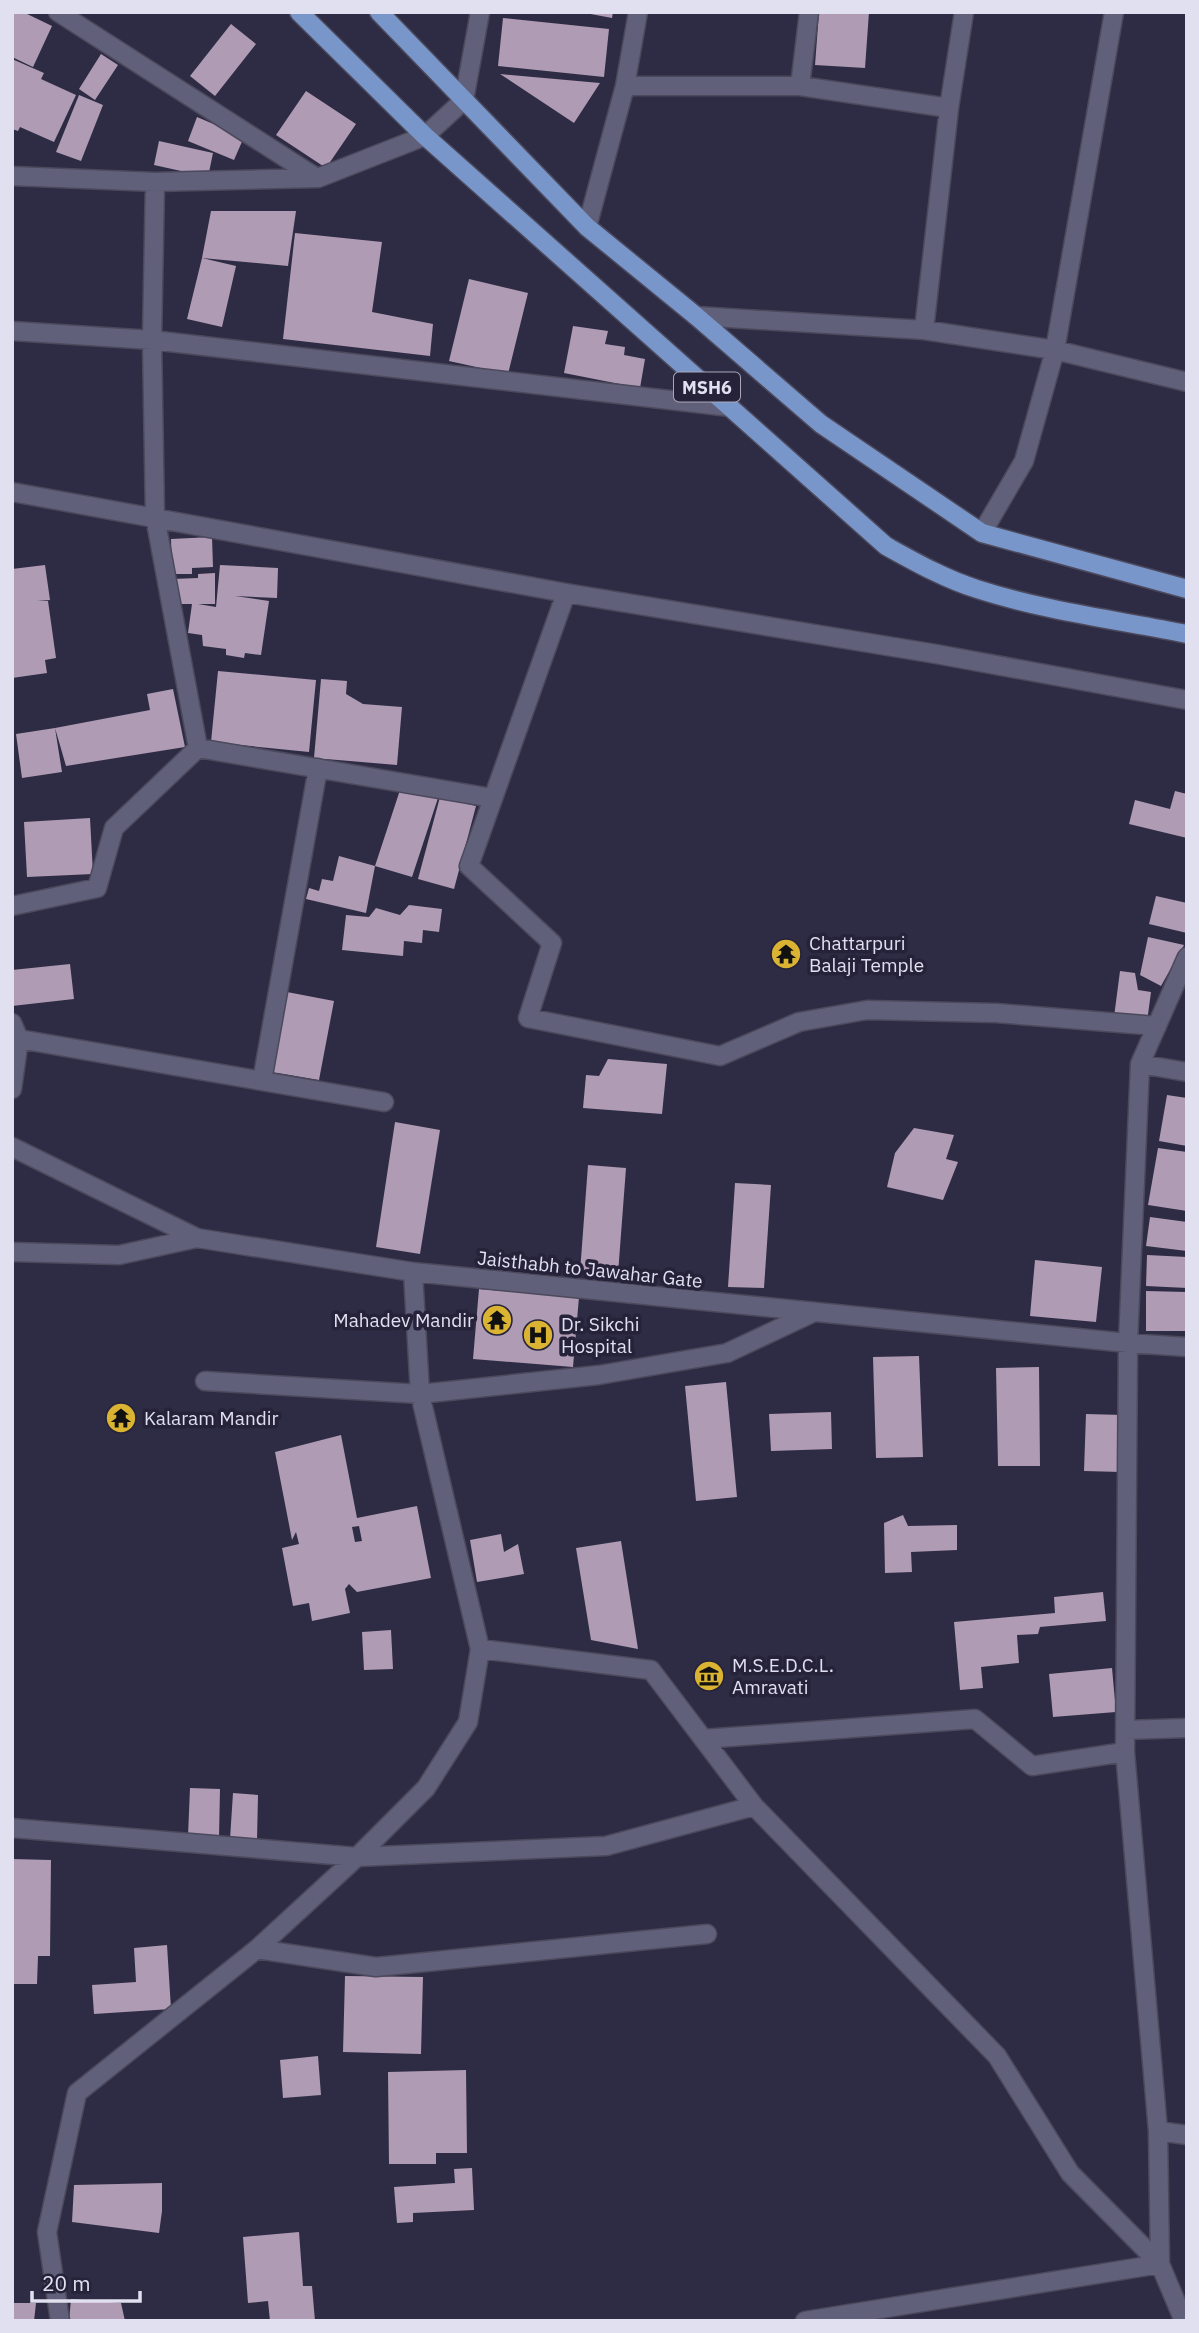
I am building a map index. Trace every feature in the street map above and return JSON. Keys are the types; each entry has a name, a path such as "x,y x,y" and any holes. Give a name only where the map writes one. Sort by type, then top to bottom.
{"main road":[{"name":"MSH6","path":"299,12 425,136 886,546 919,565 976,589 1187,634"},
{"name":"MSH6","path":"379,12 587,227 696,316 821,424 982,533 1187,589"}],"street":[{"path":"58,12 318,178"},
{"path":"12,176 155,182 318,178 425,136 464,100 480,12"},
{"path":"587,227 625,86 638,12"},
{"path":"800,86 809,12"},
{"path":"924,330 949,108 964,12"},
{"path":"982,533 1024,461 1055,350 1114,12"},
{"path":"625,86 800,86 949,108"},
{"path":"155,182 152,340 155,517 198,748"},
{"path":"696,316 924,330 1055,350 1187,382"},
{"path":"12,331 152,340 730,407"},
{"path":"12,492 566,593 936,654 1187,700"},
{"path":"566,593 469,866 552,943 528,1017 720,1056 799,1022 867,1010 996,1013 1157,1026"},
{"path":"198,748 492,798"},
{"path":"12,906 97,888 114,828 198,748"},
{"path":"262,1081 318,768"},
{"path":"1160,2264 1158,2131 1125,1752 1128,1343 1140,1064 1187,957"},
{"path":"12,1089 16,1031 262,1081 384,1102"},
{"path":"1140,1064 1187,1072"},
{"name":"Jaisthabh to Jawahar Gate","path":"12,1147 197,1238 413,1272 1187,1347"},
{"path":"12,1252 119,1255 197,1238"},
{"path":"60,2321 47,2232 77,2093 257,1949 357,1857 426,1788 468,1722 480,1649 420,1394 413,1272"},
{"path":"205,1381 420,1394 599,1376 727,1353 814,1312"},
{"path":"480,1649 651,1670 754,1806 998,2056 1070,2173 1160,2264 1184,2321"},
{"path":"703,1739 975,1719 1032,1766 1125,1752"},
{"path":"1125,1730 1187,1728"},
{"path":"12,1828 357,1857 606,1846 754,1806"},
{"path":"257,1949 376,1967 707,1934"},
{"path":"1158,2131 1187,2135"},
{"path":"805,2321 1160,2264"}],"building":[{"path":"12,12 23,12 52,26 33,67 12,57"},
{"path":"580,12 613,12 612,18"},
{"path":"819,12 869,12 865,68 815,65"},
{"path":"503,18 609,29 604,77 498,66"},
{"path":"231,24 256,44 215,96 190,76"},
{"path":"101,54 118,65 95,100 79,89"},
{"path":"12,59 44,73 41,79 76,95 54,142 20,127 18,131 12,129"},
{"path":"500,74 600,83 574,123"},
{"path":"306,91 356,124 326,168 276,135"},
{"path":"79,95 103,105 81,161 56,152"},
{"path":"197,117 244,137 234,160 188,141"},
{"path":"159,141 213,153 208,177 154,165"},
{"path":"211,211 296,211 288,266 202,258"},
{"path":"295,233 382,242 372,312 433,324 430,356 283,339"},
{"path":"202,258 236,266 222,327 187,319"},
{"path":"469,279 528,293 508,374 449,361"},
{"path":"573,326 608,331 605,344 625,347 624,355 645,359 640,388 564,373"},
{"path":"212,537 213,567 192,568 192,574 172,574 171,539"},
{"path":"45,565 50,600 37,601 48,601 56,658 45,660 47,673 12,678 12,569"},
{"path":"220,565 278,568 277,598 235,596 269,601 261,655 245,653 244,658 226,655 226,649 203,646 202,635 188,633 192,604 172,604 172,579 198,578 198,574 215,573 215,604 198,604 216,607"},
{"path":"218,671 316,680 309,752 211,742"},
{"path":"321,679 347,681 346,694 363,704 402,707 397,765 314,758"},
{"path":"173,689 185,747 66,766 55,728 150,710 147,694"},
{"path":"55,728 62,772 22,778 16,734"},
{"path":"401,787 438,798 412,877 375,866"},
{"path":"1175,791 1187,794 1187,838 1129,824 1135,800 1170,809"},
{"path":"440,797 476,806 454,889 418,879"},
{"path":"90,818 93,874 27,877 24,822"},
{"path":"339,856 375,866 366,913 306,899 309,888 319,891 322,879 333,881"},
{"path":"1156,896 1187,903 1187,933 1149,924"},
{"path":"409,905 442,909 439,932 423,930 422,943 404,941 403,956 342,950 346,915 369,917 376,908 400,915"},
{"path":"1148,937 1184,945 1161,986 1140,975"},
{"path":"70,964 74,999 12,1006 12,970"},
{"path":"1120,971 1135,973 1138,990 1151,992 1147,1022 1114,1017"},
{"path":"287,992 334,1001 319,1080 272,1072"},
{"path":"608,1059 667,1064 662,1114 583,1108 586,1075 599,1076"},
{"path":"1167,1095 1187,1098 1187,1146 1159,1141"},
{"path":"395,1122 440,1130 420,1254 376,1247"},
{"path":"914,1128 954,1135 946,1159 958,1162 943,1200 887,1187 895,1153"},
{"path":"1158,1148 1187,1152 1187,1211 1148,1205"},
{"path":"588,1165 626,1168 618,1274 580,1272"},
{"path":"735,1183 771,1185 764,1288 728,1287"},
{"path":"1150,1217 1187,1222 1187,1251 1146,1246"},
{"path":"1147,1255 1187,1257 1187,1288 1146,1286"},
{"path":"1035,1260 1102,1267 1096,1322 1030,1316"},
{"path":"479,1289 579,1297 573,1367 473,1359"},
{"path":"1146,1291 1187,1292 1187,1331 1146,1331"},
{"path":"919,1356 923,1457 876,1458 873,1357"},
{"path":"1039,1367 1040,1466 998,1466 996,1368"},
{"path":"726,1382 737,1497 696,1501 685,1386"},
{"path":"831,1412 832,1449 771,1451 769,1414"},
{"path":"1086,1414 1123,1415 1121,1472 1084,1471"},
{"path":"341,1435 357,1518 417,1506 431,1578 357,1592 349,1584 345,1589 350,1613 312,1621 309,1603 293,1606 282,1548 299,1544 296,1532 292,1540 275,1452","holes":["359,1526 362,1541 355,1542 352,1527"]},
{"path":"903,1515 908,1526 957,1525 957,1550 911,1552 912,1572 885,1573 884,1523"},
{"path":"501,1534 504,1552 518,1544 524,1574 477,1582 470,1540"},
{"path":"621,1541 638,1649 591,1640 576,1548"},
{"path":"1103,1592 1106,1621 1040,1627 1038,1634 1017,1635 1019,1663 981,1667 983,1688 960,1690 954,1622 1055,1613 1054,1597"},
{"path":"391,1630 393,1669 364,1670 362,1632"},
{"path":"1112,1668 1116,1712 1053,1717 1049,1674"},
{"path":"190,1788 220,1789 219,1837 188,1836"},
{"path":"233,1793 258,1795 257,1840 230,1839"},
{"path":"12,1859 51,1860 50,1956 38,1956 37,1984 12,1984"},
{"path":"167,1945 171,2009 94,2014 92,1985 136,1982 134,1948"},
{"path":"345,1976 423,1977 421,2054 343,2052"},
{"path":"318,2056 321,2095 283,2098 280,2060"},
{"path":"466,2070 467,2153 436,2153 436,2164 389,2164 388,2072"},
{"path":"472,2168 474,2210 413,2213 413,2222 397,2223 394,2187 455,2183 454,2169"},
{"path":"162,2183 159,2233 72,2222 74,2185"},
{"path":"299,2232 303,2286 312,2286 315,2321 270,2321 268,2301 248,2303 243,2237"},
{"path":"71,2299 121,2303 125,2321 69,2321"},
{"path":"12,2303 36,2303 34,2321 12,2321"}],"place":[{"name":"Chattarpuri Balaji Temple","path":"786,954"},
{"name":"Mahadev Mandir","path":"497,1320"},
{"name":"Dr. Sikchi Hospital","path":"538,1335"},
{"name":"Kalaram Mandir","path":"121,1418"},
{"name":"M.S.E.D.C.L. Amravati","path":"709,1676"}]}
